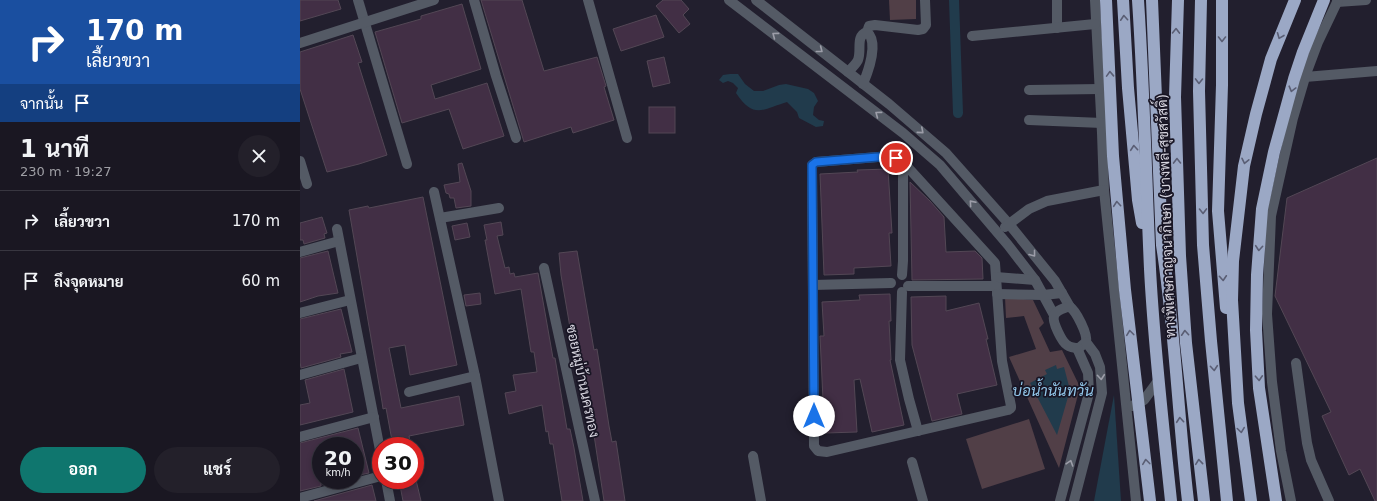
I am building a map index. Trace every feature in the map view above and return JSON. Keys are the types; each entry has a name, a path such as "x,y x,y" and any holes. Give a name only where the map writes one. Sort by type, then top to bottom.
{"highway":[{"path":"1106,0 1113,156 1121,251 1150,501"},
{"path":"1123,0 1128,88 1138,200 1150,269"},
{"path":"1138,0 1143,85 1150,269 1158,381 1171,501"},
{"path":"1152,0 1162,245 1168,284 1188,501"},
{"name":"ทางพิเศษกาญจนาภิเษก (บางพลี-สุขสวัสดิ์)","path":"1178,0 1175,97 1180,256 1186,343 1204,501"},
{"path":"1201,0 1199,91 1203,245 1227,501"},
{"path":"1222,0 1222,85 1218,211 1229,342 1251,501"},
{"path":"1238,402 1232,300 1233,269 1244,166 1271,59 1295,0"},
{"path":"1276,501 1259,388 1257,275 1262,209 1274,152 1294,79 1324,0"}],"street":[{"path":"358,0 407,164"},
{"path":"300,42 434,0"},
{"path":"474,0 516,138"},
{"path":"588,0 627,138"},
{"path":"729,0 904,133 940,166 998,232 1035,280 1054,315 1054,321 1064,342 1071,348 1077,348 1086,342"},
{"path":"756,0 889,104 946,153 1009,224 1055,282 1074,311 1086,336 1086,342 1095,354 1100,367 1102,393 1074,501"},
{"path":"848,72 858,62 860,55 860,38 867,32 869,26 875,25 918,30 923,29 926,25 925,0"},
{"path":"1057,0 1057,28"},
{"path":"1095,0 1104,190 1136,501"},
{"path":"1291,501 1281,450 1272,382 1267,314 1271,216 1293,118 1305,77 1318,42 1338,1 1366,0"},
{"path":"972,36 1096,24"},
{"path":"863,84 871,57 872,37 867,32"},
{"path":"1305,77 1377,70"},
{"path":"1030,90 1100,89"},
{"path":"1029,120 1102,123"},
{"path":"890,156 903,162 993,259 996,267 996,286 1002,361 1012,406 1011,408 827,452 818,451 814,446 813,284 812,165 814,163 890,156"},
{"path":"300,161 307,184"},
{"path":"902,275 903,162"},
{"path":"998,232 1029,209 1047,201 1104,190"},
{"path":"434,192 475,376 499,501"},
{"path":"440,218 499,208"},
{"path":"337,229 378,437"},
{"path":"300,252 339,241"},
{"name":"ซอยหมู่บ้านนครทอง","path":"544,268 595,501"},
{"path":"902,275 894,277 891,283 894,290 996,286 1035,280"},
{"path":"902,275 908,280 905,289 900,360 918,431"},
{"path":"813,284 891,283"},
{"path":"996,286 1043,294 1062,293"},
{"path":"300,313 350,300"},
{"path":"1054,315 1063,308 1070,307"},
{"path":"1060,501 1089,393 1088,373 1077,348"},
{"path":"300,375 362,358"},
{"path":"1296,363 1306,443 1309,454 1329,501"},
{"path":"409,392 475,376"},
{"path":"1127,409 1144,400 1158,381"},
{"path":"300,437 374,417"},
{"path":"753,456 761,501"},
{"path":"912,462 923,501"},
{"path":"300,498 372,478"},
{"path":"388,489 390,501"}],"shaded area":[{"path":"889,0 916,0 916,19 890,20"},
{"path":"1005,297 1033,300 1044,323 1039,328 1050,352 1062,350 1080,387 1059,468 1009,357 1036,349 1024,316 1006,318"},
{"path":"1029,419 1045,469 982,489 966,439"}],"water":[{"path":"738,74 745,84 754,91 763,91 786,84 808,89 814,93 818,101 814,107 813,115 819,120 824,121 823,126 816,127 799,118 797,112 787,102 759,110 754,110 748,107 736,93 738,88 733,83 728,81 723,83 719,80 723,75"},
{"name":"บ่อน้ำนันทวัน","path":"1056,365 1057,369 1064,367 1070,390 1057,435 1030,383 1047,374 1045,370"},
{"path":"1114,395 1121,501 1094,501"}],"building":[{"path":"300,0 338,0 341,9 300,21"},
{"path":"481,0 522,0 544,71 597,57 614,120 573,133 571,127 524,142"},
{"path":"663,0 681,0 689,9 683,15 690,24 679,33 656,6"},
{"path":"462,4 481,69 431,85 435,99 487,83 504,136 463,149 449,109 402,123 375,32 421,19 421,16"},
{"path":"656,15 664,37 621,51 613,29"},
{"path":"353,35 362,62 358,63 387,155 327,172 300,89 300,52"},
{"path":"664,57 670,83 653,87 647,61"},
{"path":"649,107 675,107 675,133 649,133"},
{"path":"1377,158 1377,501 1375,501 1360,469 1349,475 1322,416 1331,412 1275,296 1287,198"},
{"path":"462,163 471,191 471,206 456,208 454,198 450,198 449,194 446,193 444,185 460,182 458,164"},
{"path":"888,169 892,233 889,233 891,266 854,268 854,274 824,275 820,174 858,172 857,170"},
{"path":"910,182 944,217 946,252 975,251 982,258 983,279 912,280"},
{"path":"423,197 457,365 410,375 405,345 389,348 401,408 459,396 464,425 409,437 391,437 386,408 383,409 349,210 368,206 369,208"},
{"path":"322,217 327,233 324,234 325,238 304,244 303,240 300,240 300,223"},
{"path":"501,222 503,235 497,236 505,268 509,267 510,274 514,273 515,277 538,273 567,429 570,429 583,501 562,501 553,444 550,444 548,431 546,432 542,405 509,414 505,393 516,391 513,375 537,372 534,352 531,352 521,289 495,294 485,240 487,240 484,225"},
{"path":"467,223 470,237 455,240 452,226"},
{"path":"328,251 338,293 318,296 300,302 300,258"},
{"path":"577,251 594,350 597,349 612,442 616,441 625,501 604,501 594,435 591,436 576,345 573,345 561,275 559,253"},
{"path":"480,293 481,304 466,306 464,295"},
{"path":"890,294 890,360 904,425 872,432 860,379 854,380 857,432 826,433 820,336 824,336 822,302 860,300 859,295"},
{"path":"946,296 946,311 979,303 997,385 957,394 962,414 932,421 912,345 911,297"},
{"path":"341,309 352,352 340,354 341,357 301,368 300,319"},
{"path":"344,369 353,412 300,425 300,405 310,403 305,380"},
{"path":"358,428 360,437 323,437"},
{"path":"312,440 312,488 300,491 300,443"},
{"path":"364,453 369,473 364,474"},
{"path":"372,485 376,501 314,501 358,489 364,489 364,487"},
{"path":"401,489 418,489 421,501 403,501"}],"waterway":[{"path":"954,0 958,113"}],"route":[{"path":"814,416 812,165 816,162 890,156 896,158"}]}
